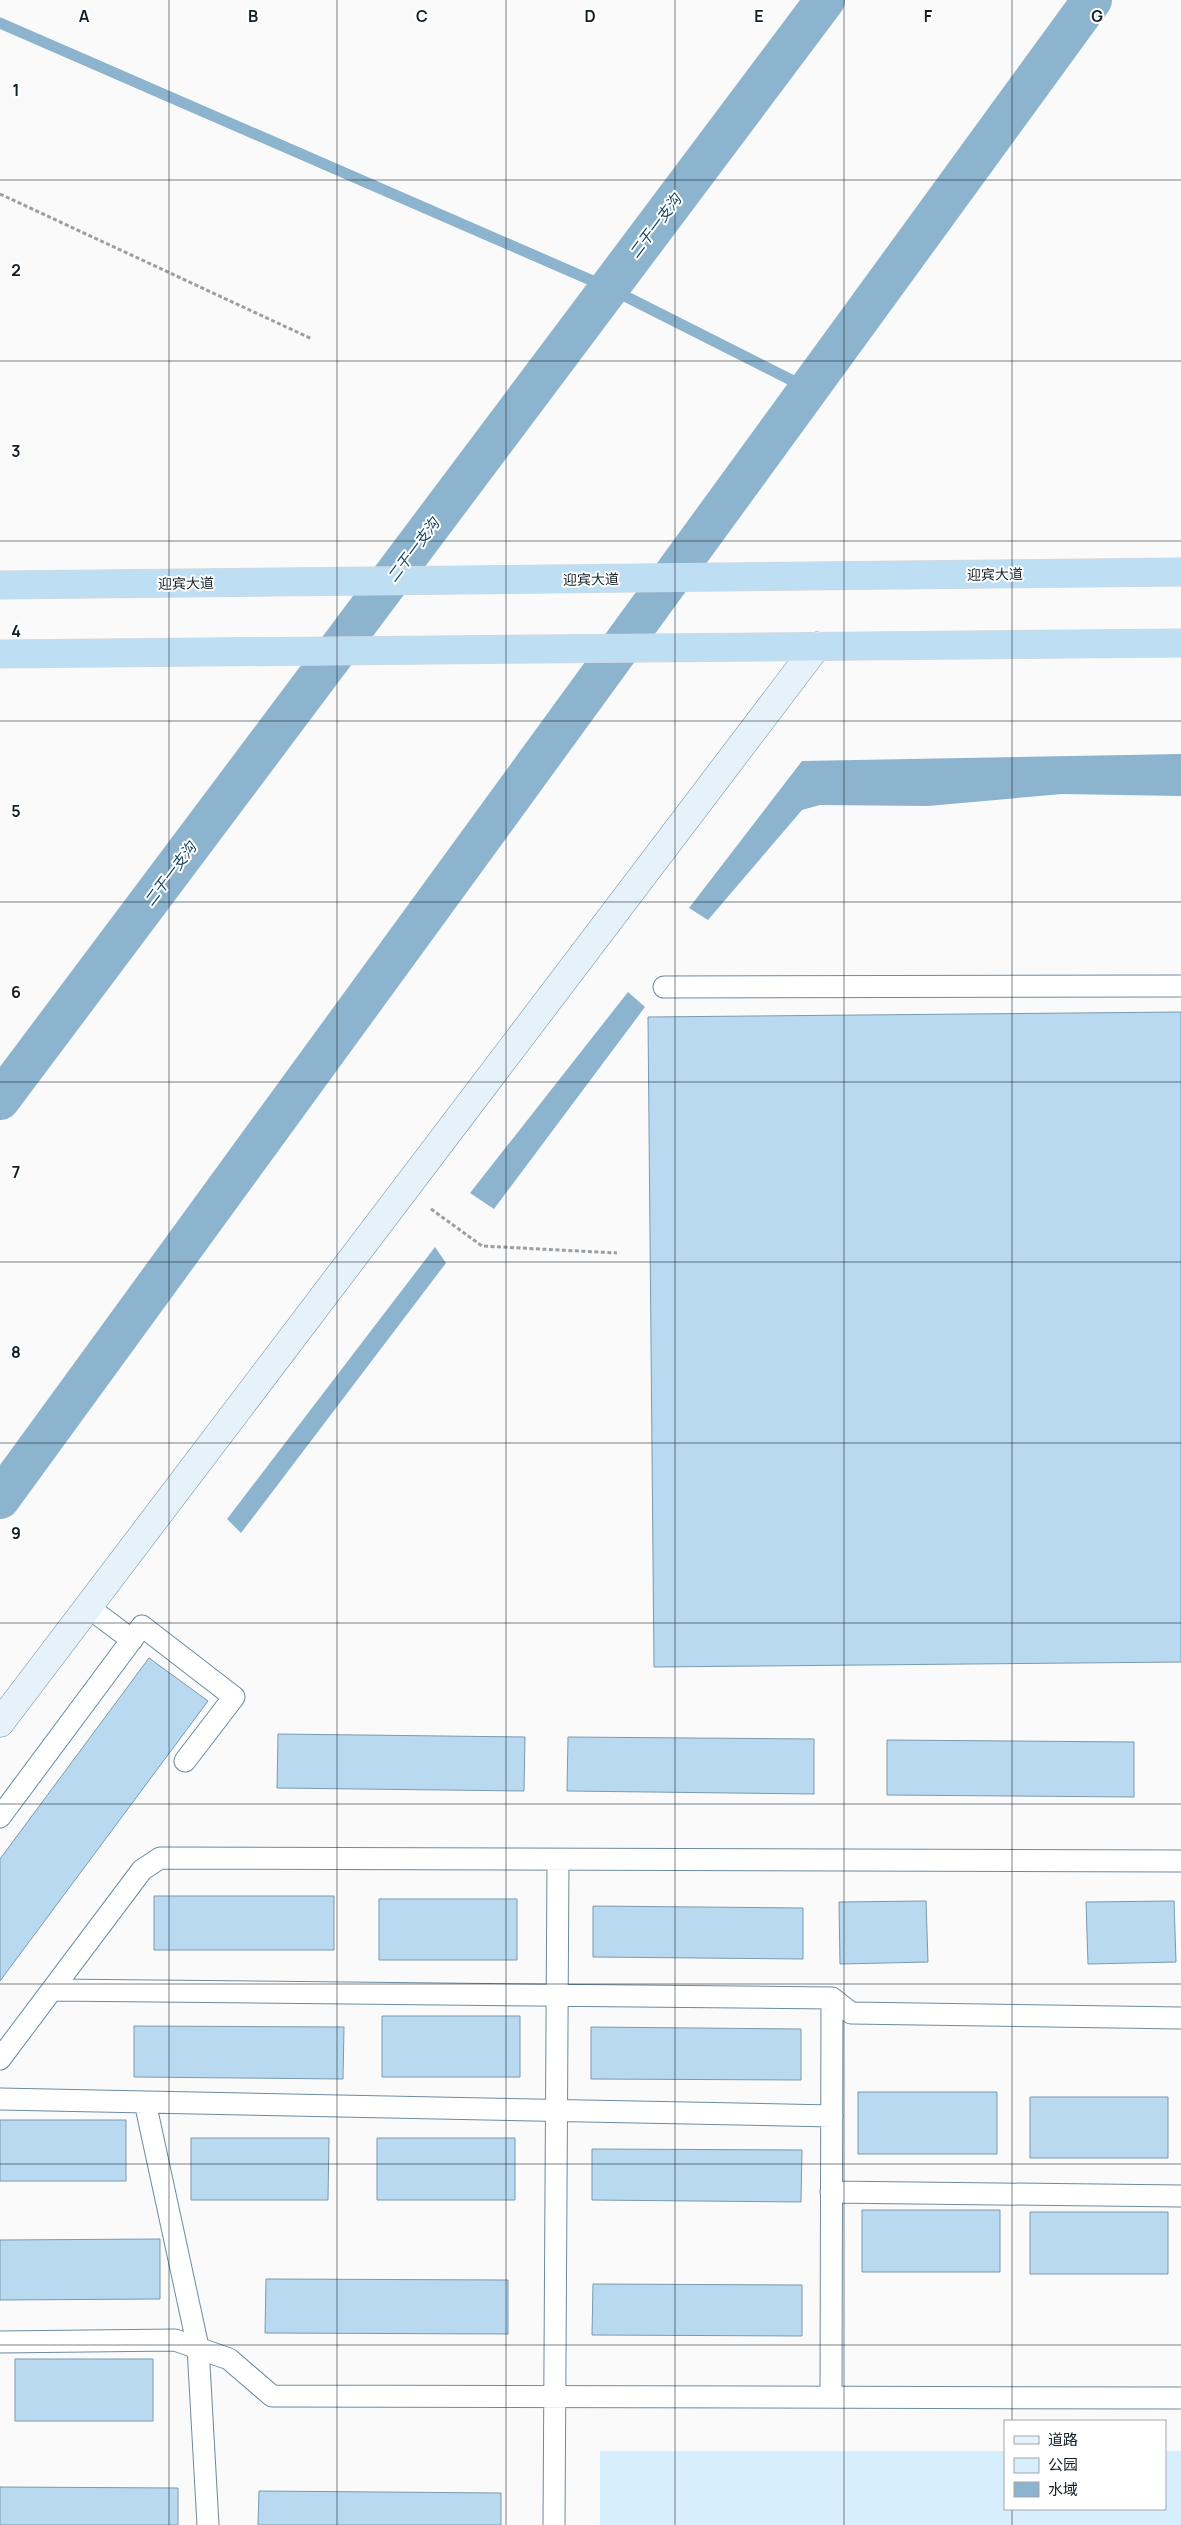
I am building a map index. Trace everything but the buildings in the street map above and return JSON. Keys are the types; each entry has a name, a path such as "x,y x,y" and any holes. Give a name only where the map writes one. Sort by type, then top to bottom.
{"highway":[{"name":"迎宾大道","path":"0,585 1181,572"},
{"path":"0,654 1181,643"}],"main road":[{"path":"0,1723 817,646"}],"lane":[{"path":"664,988 1181,986"},
{"path":"88,1607 132,1640"},
{"path":"0,1818 142,1626 234,1697 185,1761"},
{"path":"0,2059 142,1870 160,1858 1181,1861"},
{"path":"554,2525 558,1860"},
{"path":"52,1990 832,1998 851,2013 1181,2018"},
{"path":"831,2397 832,1998"},
{"path":"0,2099 832,2116"},
{"path":"145,2102 198,2347 208,2525"},
{"path":"831,2192 1181,2196"},
{"path":"0,2342 175,2340 229,2359 247,2372 272,2396 1181,2398"}],"path":[{"path":"0,194 312,339"},
{"path":"404,1189 482,1246 617,1252"}],"green space":[{"path":"600,2451 1004,2451 1004,2510 1166,2510 1166,2451 1181,2451 1181,2525 600,2525"}],"water":[{"path":"1181,754 1181,796 1062,794 928,806 820,805 802,810 708,920 689,908 802,761"},
{"path":"628,992 645,1007 494,1209 470,1193"},
{"path":"435,1247 446,1263 241,1533 227,1519"}],"waterway":[{"name":"二干一支沟","path":"0,1100 825,0"},
{"path":"0,1499 1092,0"},
{"path":"0,23 609,288 809,389"}]}
